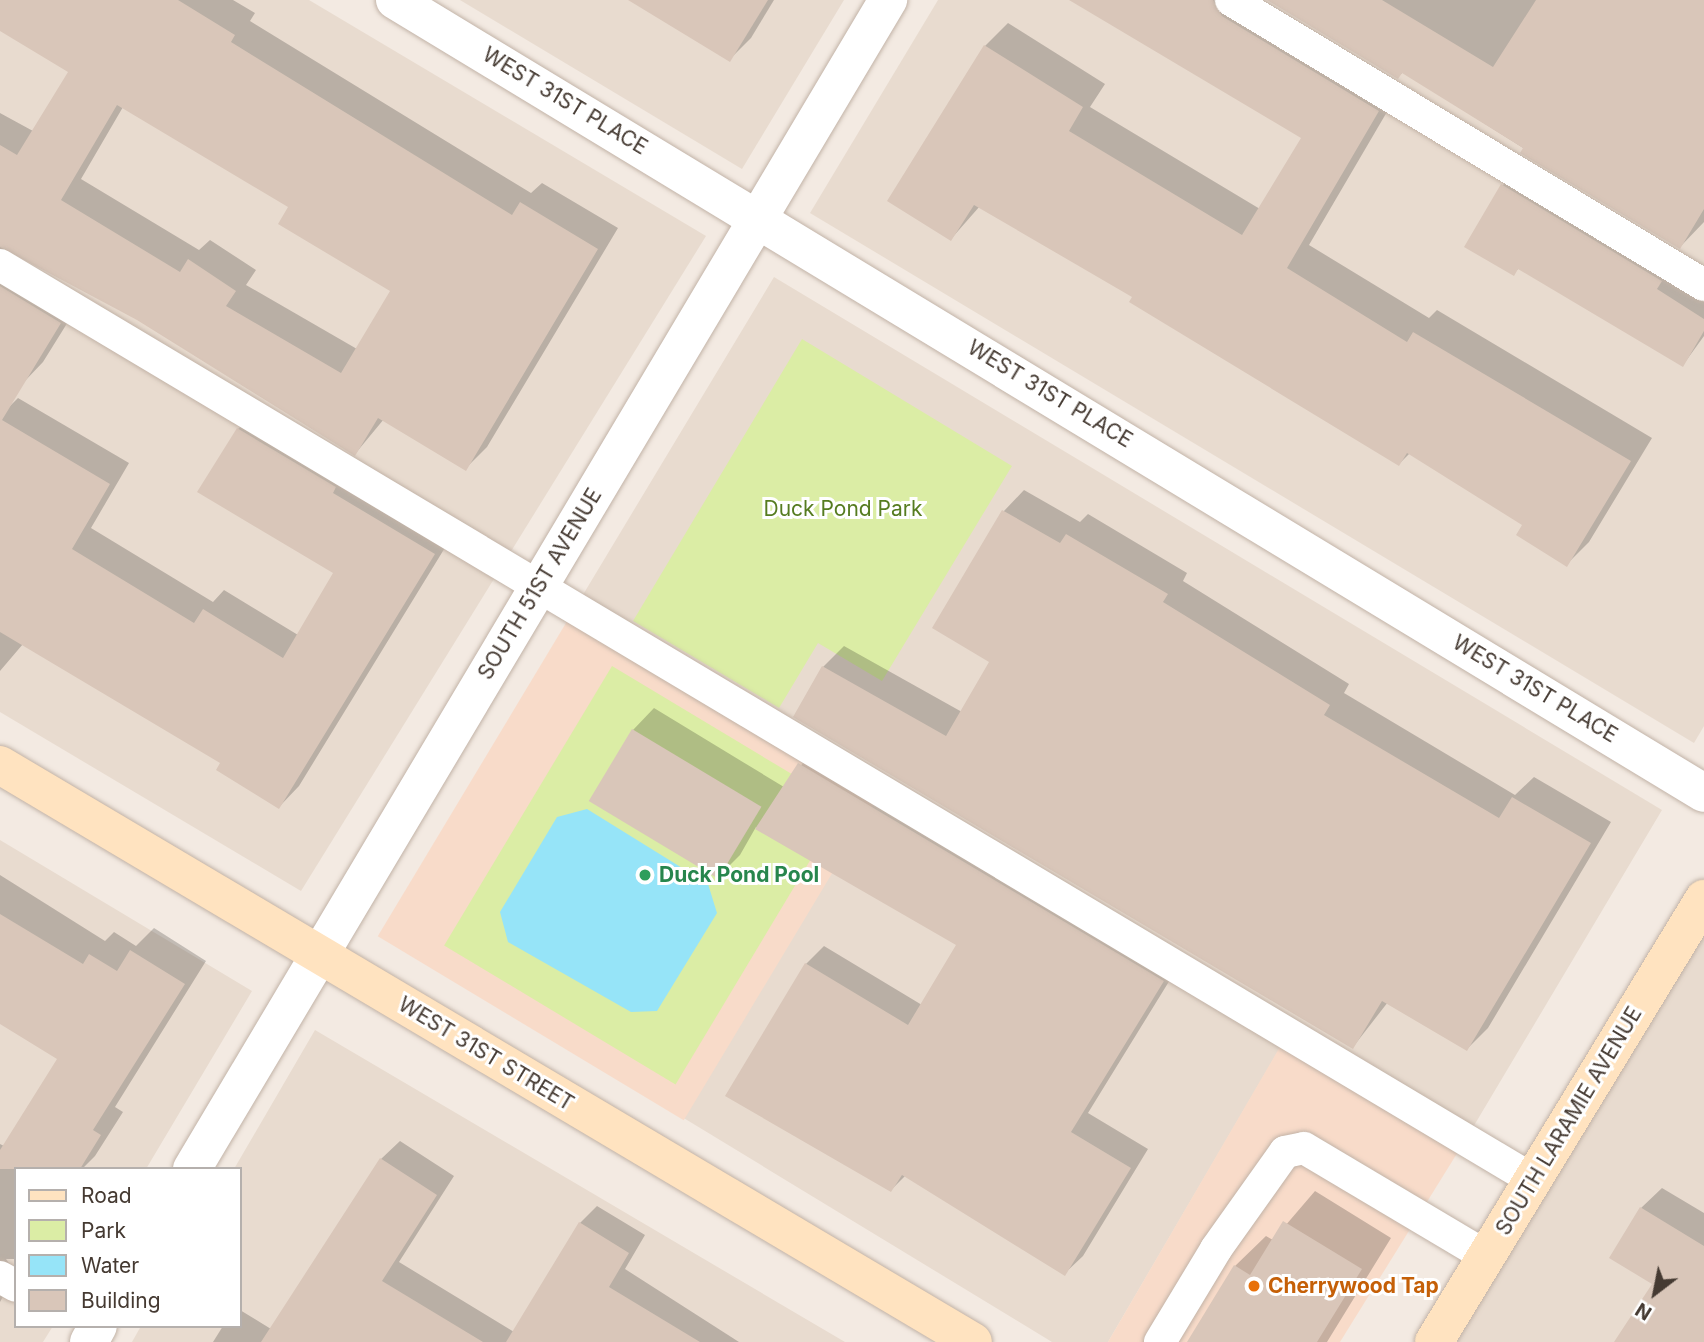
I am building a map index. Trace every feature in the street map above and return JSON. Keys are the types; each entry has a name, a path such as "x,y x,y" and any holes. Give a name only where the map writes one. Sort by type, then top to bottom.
{"main road":[{"name":"WEST 31ST STREET","path":"0,765 973,1342"},
{"name":"SOUTH LARAMIE AVENUE","path":"1434,1342 1704,899"}],"street":[{"name":"WEST 31ST PLACE","path":"395,0 759,217 1704,793"},
{"name":"SOUTH 51ST AVENUE","path":"193,1167 888,0"}],"lane":[{"path":"1231,0 1704,285"},
{"path":"0,265 1533,1180"},
{"path":"1160,1342 1216,1249 1285,1152 1304,1148 1486,1256"}],"shaded area":[{"path":"0,0 309,0 706,236 301,891 0,712"},
{"path":"460,0 844,0 742,169"},
{"path":"938,0 1704,0 1704,726 1694,743 810,213"},
{"path":"774,277 1662,810 1466,1139 1288,1034 1108,1342 1052,1342 682,1117 881,791 575,608"},
{"name":"Duck Pond Pool","path":"575,608 881,792 684,1120 378,936"},
{"path":"0,840 252,991 147,1167 14,1167 14,1328 52,1328 43,1342 0,1342"},
{"path":"1704,928 1704,1342 1452,1342"},
{"path":"315,1030 845,1342 132,1342 140,1328 242,1328 242,1167 235,1167"},
{"path":"1288,1033 1466,1139 1340,1342 1108,1342"}],"green space":[{"name":"Duck Pond Park","path":"802,339 1012,466 882,681 818,643 779,708 633,621"},
{"name":"Duck Pond Pool","path":"612,666 843,805 676,1084 444,945"}],"water":[{"path":"587,809 708,884 717,913 657,1011 631,1012 508,942 500,912 557,817"}],"building":[{"path":"0,0 178,0 235,35 231,42 512,215 520,202 598,249 466,471 378,418 355,456 137,320 0,247 0,145 17,155 68,72 0,31","holes":["117,105 288,207 278,224 390,291 341,373 226,306 236,291 188,259 180,272 61,200"]},
{"path":"628,0 768,0 730,62"},
{"path":"1069,0 1213,0 1222,16 1379,111 1287,268 1407,342 1413,332 1631,461 1567,567 1516,535 1522,525 1407,453 1399,466 1129,302 1132,297 974,205 951,241 887,201 984,45 1083,107 1069,131 1242,235 1301,138"},
{"path":"1267,0 1382,0 1493,67 1536,0 1704,0 1704,209 1680,249 1520,153 1523,148 1402,73 1398,79"},
{"path":"1501,184 1662,281 1657,289 1704,319 1704,331 1683,367 1518,269 1514,276 1464,247"},
{"path":"0,286 61,323 2,420 110,484 72,549 194,623 203,609 283,658 333,573 197,492 237,428 336,487 333,493 435,554 279,809 216,770 220,763 0,632"},
{"path":"1002,510 1060,543 1066,534 1168,594 1163,602 1330,705 1324,715 1499,818 1512,797 1591,843 1467,1051 1382,1001 1353,1049 793,717 822,666 946,736 989,662 932,628"},
{"path":"632,729 761,807 718,879 589,801"},
{"path":"798,763 1164,981 1071,1132 1131,1168 1065,1276 902,1175 891,1192 725,1096 805,963 908,1025 956,945 755,829"},
{"path":"0,914 83,964 89,954 117,971 130,950 185,984 93,1130 101,1135 81,1167 0,1169 0,1150 57,1059 0,1024"},
{"path":"380,1158 437,1195 382,1281 483,1342 261,1342"},
{"path":"1640,1207 1704,1246 1704,1342 1614,1342 1652,1284 1609,1258"},
{"path":"1283,1221 1362,1269 1317,1342 1187,1342 1234,1265 1250,1275"},
{"path":"579,1222 629,1253 609,1287 700,1342 506,1342"}],"place":[{"name":"Duck Pond Pool","path":"645,875"},
{"name":"Cherrywood Tap","path":"1254,1286"}]}
